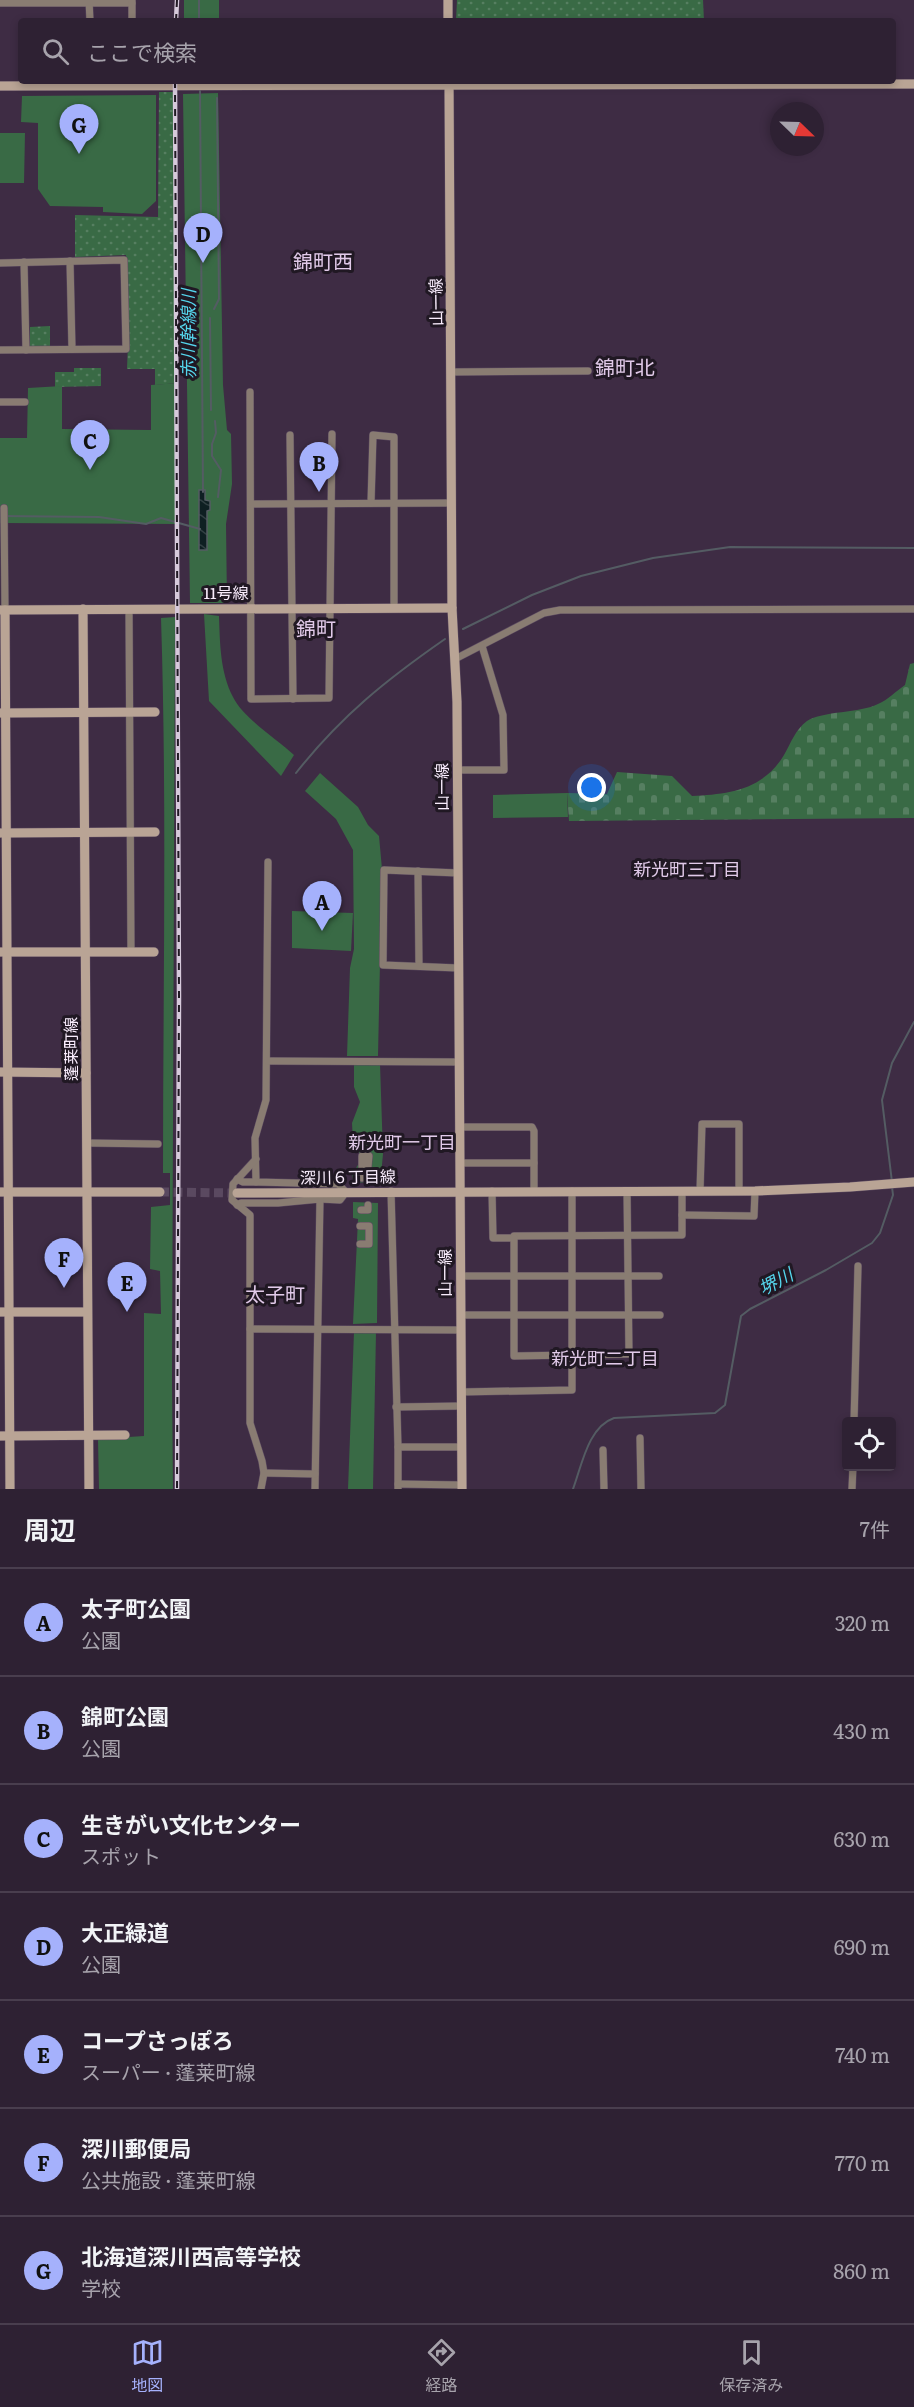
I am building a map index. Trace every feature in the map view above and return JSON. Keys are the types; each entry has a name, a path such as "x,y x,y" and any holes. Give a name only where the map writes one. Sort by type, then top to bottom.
{"street":[{"path":"448,0 448,18"},
{"path":"89,2 90,18"},
{"path":"0,3 132,2 132,18"},
{"path":"0,86 61,84"},
{"name":"山一線","path":"449,84 451,502 457,770 462,1487"},
{"path":"896,84 914,84"},
{"path":"0,263 124,260 126,350 0,350"},
{"path":"70,261 72,350"},
{"path":"24,262 26,350"},
{"path":"451,372 588,371"},
{"path":"250,392 251,699 329,698 332,434"},
{"path":"0,402 26,402"},
{"path":"290,435 293,699"},
{"path":"371,503 373,435 394,436 394,608"},
{"path":"251,504 451,502"},
{"path":"4,508 2,610 5,1435 10,1489"},
{"name":"11号線","path":"2,610 452,608"},
{"name":"蓬莱町線","path":"83,609 89,1489"},
{"path":"129,609 131,952"},
{"path":"455,659 544,614 560,610 914,609"},
{"path":"457,770 504,771 503,715 482,646"},
{"path":"3,713 155,712"},
{"path":"3,832 155,832"},
{"path":"256,1182 257,1128 266,1100 268,1061 268,862"},
{"path":"458,873 384,870 383,965 458,968"},
{"path":"418,871 419,966"},
{"path":"4,952 154,952"},
{"path":"268,1061 459,1062"},
{"path":"4,1072 86,1073"},
{"path":"700,1191 702,1124 739,1124 739,1191"},
{"path":"459,1126 532,1127 534,1131 534,1191"},
{"path":"87,1143 159,1144"},
{"path":"256,1159 232,1184 232,1200 250,1215 250,1423 262,1461 264,1473 261,1489"},
{"path":"460,1163 534,1163"},
{"path":"237,1179 243,1182 338,1184 346,1192 340,1200 320,1199 237,1205"},
{"name":"深川６丁目線","path":"237,1193 755,1191 914,1182"},
{"path":"391,1191 398,1487 462,1487"},
{"path":"492,1191 493,1238 627,1234 682,1235 682,1191"},
{"path":"461,1392 572,1390 572,1191"},
{"path":"514,1238 514,1356 629,1354 627,1191"},
{"path":"682,1215 754,1216 755,1191"},
{"path":"4,1192 160,1192"},
{"path":"315,1489 320,1199"},
{"path":"361,1210 368,1210 368,1205"},
{"path":"360,1226 369,1227 369,1244 360,1244"},
{"path":"854,1417 858,1266"},
{"path":"461,1276 659,1276"},
{"path":"5,1312 87,1312"},
{"path":"461,1315 660,1315"},
{"path":"250,1329 461,1329"},
{"path":"396,1407 461,1406"},
{"path":"5,1435 125,1435"},
{"path":"640,1438 641,1489"},
{"path":"398,1447 461,1447"},
{"path":"603,1450 604,1489"},
{"path":"852,1489 853,1471"},
{"path":"264,1473 315,1474"}],"green space":[{"path":"184,0 219,0 219,18 184,18"},
{"path":"457,0 703,0 704,18 456,18"},
{"path":"159,92 176,92 178,383 155,385 155,369 127,369 129,317 126,255 75,257 75,215 158,217"},
{"path":"218,93 223,385 227,430 231,434 232,484 226,524 227,603 190,603 183,94"},
{"path":"156,95 156,201 142,214 103,212 103,207 50,206 38,189 38,123 21,122 22,96"},
{"path":"0,133 25,133 24,183 0,183"},
{"path":"50,326 50,346 30,346 30,327"},
{"path":"74,368 101,368 101,386 55,387 55,372 74,372"},
{"path":"178,383 178,524 0,523 0,438 27,438 28,388 62,386 62,429 151,430 151,385"},
{"path":"204,614 219,616 220,647 225,678 238,705 252,721 294,755 281,776 209,701"},
{"path":"175,617 173,1489 99,1489 98,1439 144,1436 144,1313 161,1314 160,1271 150,1269 151,1207 170,1205 170,1173 163,1173 164,826 161,618"},
{"path":"914,663 914,818 569,821 567,793 607,794 617,772 672,776 692,796 719,794 755,783 776,767 796,733 807,721 822,715 871,707 882,702 905,685 910,664"},
{"path":"320,773 358,807 368,825 379,836 382,869 378,1056 347,1056 350,968 354,949 353,850 336,819 305,791"},
{"path":"567,793 568,817 493,818 493,795"},
{"path":"292,911 353,913 351,951 292,948"},
{"path":"380,1064 383,1154 380,1186 368,1182 354,1183 352,1175 359,1163 359,1146 353,1142 352,1123 360,1102 354,1087 354,1065"},
{"path":"353,1202 378,1203 377,1323 353,1324 358,1219 353,1218"},
{"path":"354,1332 376,1332 373,1489 348,1489"}],"water":[{"path":"199,490 205,490 205,500 210,501 210,510 207,511 207,550 199,550"}],"waterway":[{"name":"赤川幹線川","path":"199,0 199,18"},
{"name":"赤川幹線川","path":"200,90 203,492"},
{"path":"214,309 219,299 217,98"},
{"path":"210,318 211,410"},
{"path":"215,421 216,433 212,444 212,456 221,470 218,497"},
{"path":"0,516 99,517 146,524 161,518 200,529"},
{"path":"463,629 532,595 581,576 653,558 730,547 914,548"},
{"path":"296,773 347,716 403,669 445,639"},
{"name":"堺川","path":"892,1182 882,1100 892,1063 914,1022"},
{"name":"堺川","path":"573,1489 592,1438 605,1423 614,1418 715,1413 725,1405 741,1316 872,1243 880,1233 893,1195 892,1187"}],"tunnel":[{"path":"160,1192 237,1193"}],"railway":[{"path":"176,18 177,0"},
{"path":"175,84 179,996 177,1489"}],"place":[{"name":"北海道深川西高等学校","path":"79,154"},
{"name":"大正緑道","path":"203,263"},
{"name":"生きがい文化センター","path":"90,470"},
{"name":"錦町公園","path":"319,492"},
{"name":"太子町公園","path":"322,931"},
{"name":"深川郵便局","path":"64,1288"},
{"name":"コープさっぽろ","path":"127,1312"}],"district":[{"name":"錦町西","path":"323,262"},
{"name":"錦町北","path":"625,368"},
{"name":"錦町","path":"316,629"},
{"name":"新光町三丁目","path":"687,870"},
{"name":"新光町一丁目","path":"402,1143"},
{"name":"太子町","path":"275,1295"},
{"name":"新光町二丁目","path":"605,1359"}]}
